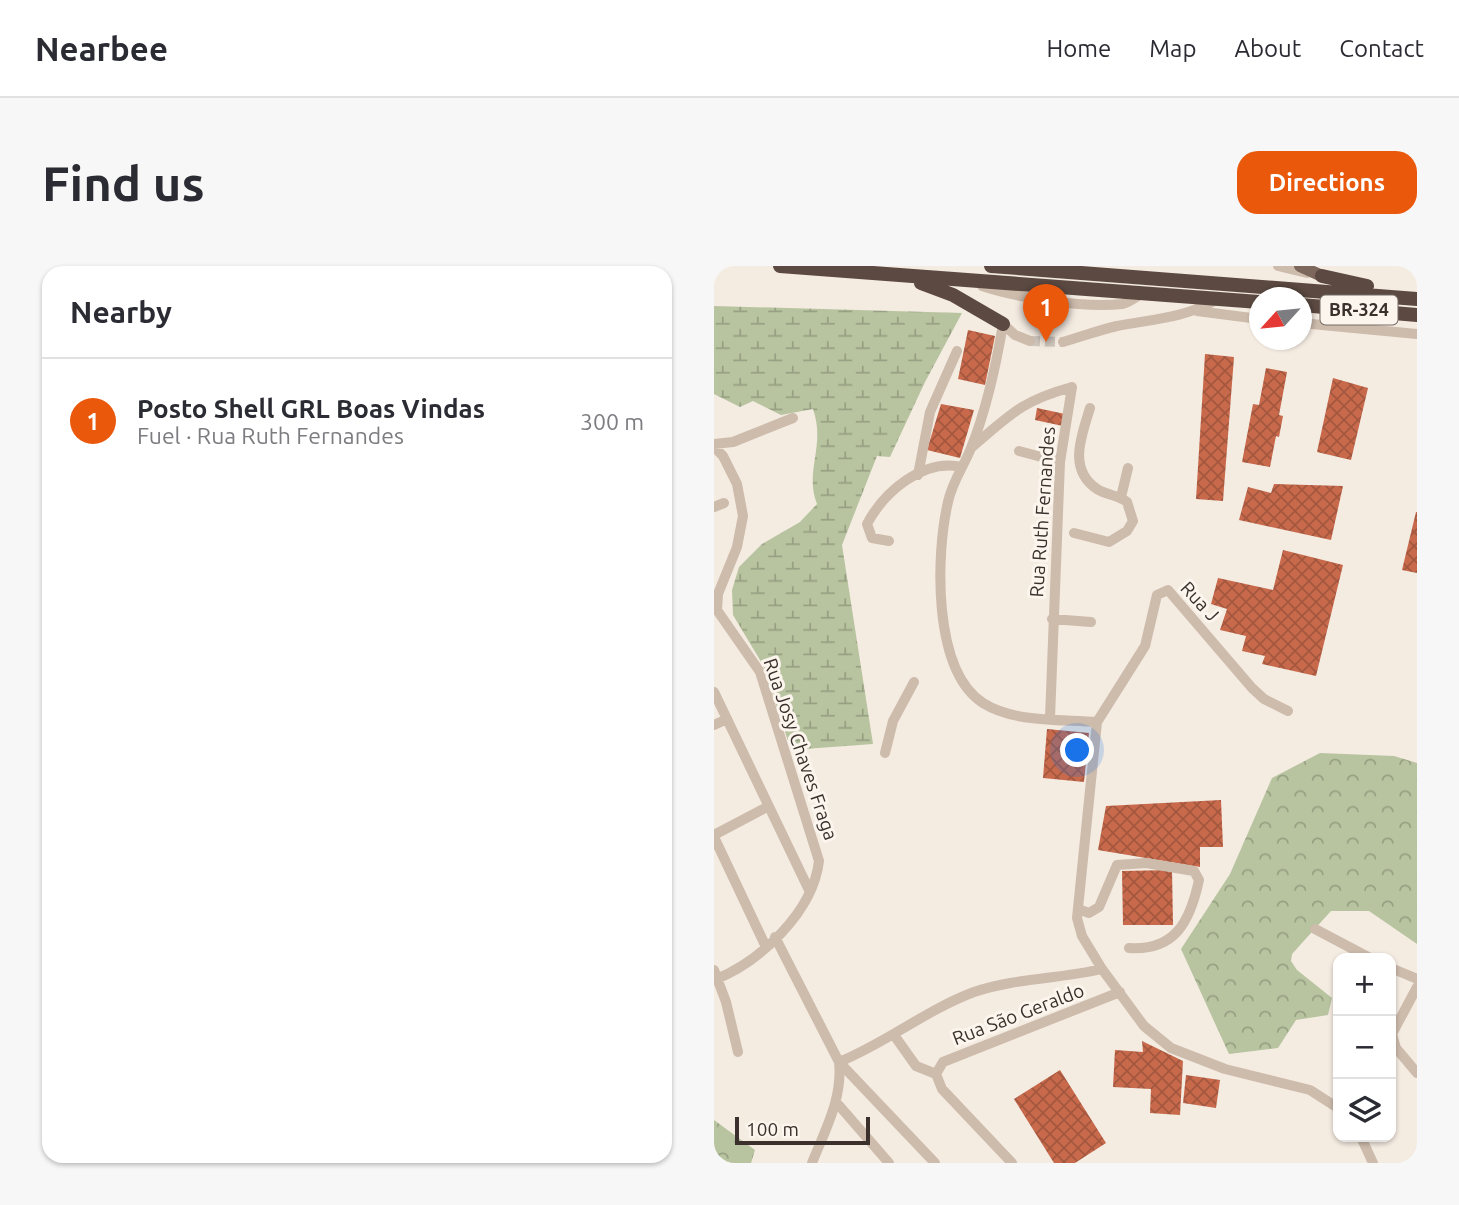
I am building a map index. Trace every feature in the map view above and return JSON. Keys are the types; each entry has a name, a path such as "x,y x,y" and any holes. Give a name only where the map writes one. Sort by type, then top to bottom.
{"highway":[{"path":"780,266 1249,301"},
{"name":"BR-324","path":"991,266 1417,299"},
{"path":"885,275 916,281 953,295 1003,324"},
{"path":"1322,276 1353,285 1417,291"},
{"name":"BR-324","path":"1312,306 1417,315"}],"main road":[{"path":"1300,266 1322,276"}],"street":[{"path":"1278,266 1322,276"},
{"path":"1063,342 1115,327 1171,319 1196,311 1219,299"},
{"path":"1196,311 1249,317"},
{"path":"1003,324 1015,335 1030,341"},
{"name":"Rua Ruth Fernandes","path":"1003,324 988,398 971,448 948,501 940,562 942,617 954,661 970,692 983,703 1000,711 1097,722"},
{"path":"1312,324 1417,334"},
{"path":"918,475 930,412 957,351"},
{"name":"Rua Ruth Fernandes","path":"971,448 1017,408 1034,399 1072,387 1060,462 1052,619 1051,718"},
{"path":"1074,533 1109,542 1119,538 1133,521 1132,510 1121,497 1096,489 1079,463 1078,450 1090,408"},
{"path":"714,446 733,442 793,418"},
{"name":"Rua Josy Chaves Fraga","path":"714,446 730,469 742,498 737,547 718,594 717,610 755,662 763,681 794,789 817,850 818,869 799,912 766,947 747,964 715,976"},
{"path":"1019,451 1060,462"},
{"path":"889,541 872,538 867,524 887,494 918,475 939,467 962,467"},
{"path":"1121,497 1129,468"},
{"name":"Rua J","path":"1097,722 1144,646 1157,595 1168,590 1252,688 1264,699 1288,711"},
{"path":"1052,619 1091,622"},
{"path":"885,753 892,722 914,682"},
{"path":"714,692 725,720 809,890"},
{"path":"714,725 725,720"},
{"path":"1097,722 1078,926 1102,969 1144,1026 1171,1048 1225,1069 1310,1090 1333,1105"},
{"path":"766,947 714,836 767,807"},
{"path":"1078,909 1089,913 1099,907 1117,865 1146,863 1194,872 1199,880 1196,893 1170,941 1155,947 1129,948"},
{"path":"1315,929 1361,953"},
{"path":"775,937 839,1062 935,1163"},
{"path":"839,1062 894,1035 949,1003 996,985 1102,969"},
{"path":"1396,970 1417,979"},
{"path":"715,976 737,1052"},
{"path":"1417,986 1392,1034 1396,1048 1417,1073"},
{"name":"Rua São Geraldo","path":"936,1074 943,1062 1120,992"},
{"path":"894,1035 916,1066 936,1074 942,1089 1012,1163"},
{"path":"812,1163 836,1102 841,1077 839,1062"},
{"path":"836,1102 889,1163"},
{"path":"1363,1142 1373,1163"}],"green space":[{"path":"714,306 962,313 925,382 890,457 877,456 842,545 873,744 791,750 763,665 733,615 732,590 739,567 762,544 800,522 817,504 813,480 817,435 813,409 781,415 753,401 740,407 714,394"},
{"path":"1320,753 1394,756 1417,763 1417,944 1369,911 1331,911 1292,954 1291,961 1297,970 1332,998 1328,1015 1296,1020 1278,1048 1229,1054 1181,949 1230,874 1272,778"},
{"path":"714,1120 755,1150 751,1163 714,1163"}],"building":[{"path":"968,330 995,336 985,385 958,379"},
{"path":"1205,354 1234,357 1223,501 1196,499"},
{"path":"1266,368 1287,372 1279,415 1283,416 1270,467 1242,462 1253,404 1259,405"},
{"path":"1333,378 1368,388 1351,460 1317,452"},
{"path":"941,404 974,410 960,458 927,450"},
{"path":"1037,408 1065,414 1063,426 1035,420"},
{"path":"1274,484 1343,486 1331,540 1239,520 1248,487 1271,493"},
{"path":"1417,512 1417,573 1402,570"},
{"path":"1283,550 1343,565 1316,676 1262,664 1265,656 1242,651 1246,636 1220,630 1227,609 1211,604 1218,578 1273,590"},
{"path":"1047,729 1089,733 1084,782 1043,778"},
{"path":"1221,800 1223,847 1200,847 1200,867 1098,850 1106,806"},
{"path":"1172,870 1173,925 1123,925 1122,871"},
{"path":"1142,1041 1183,1061 1180,1115 1150,1113 1151,1089 1113,1087 1115,1050 1143,1052"},
{"path":"1060,1070 1106,1143 1075,1163 1054,1163 1014,1099"},
{"path":"1186,1075 1220,1080 1216,1108 1183,1103"}],"tunnel":[{"path":"1030,341 1063,342"}],"place":[{"name":"Posto Shell GRL Boas Vindas","path":"1046,342"}]}
